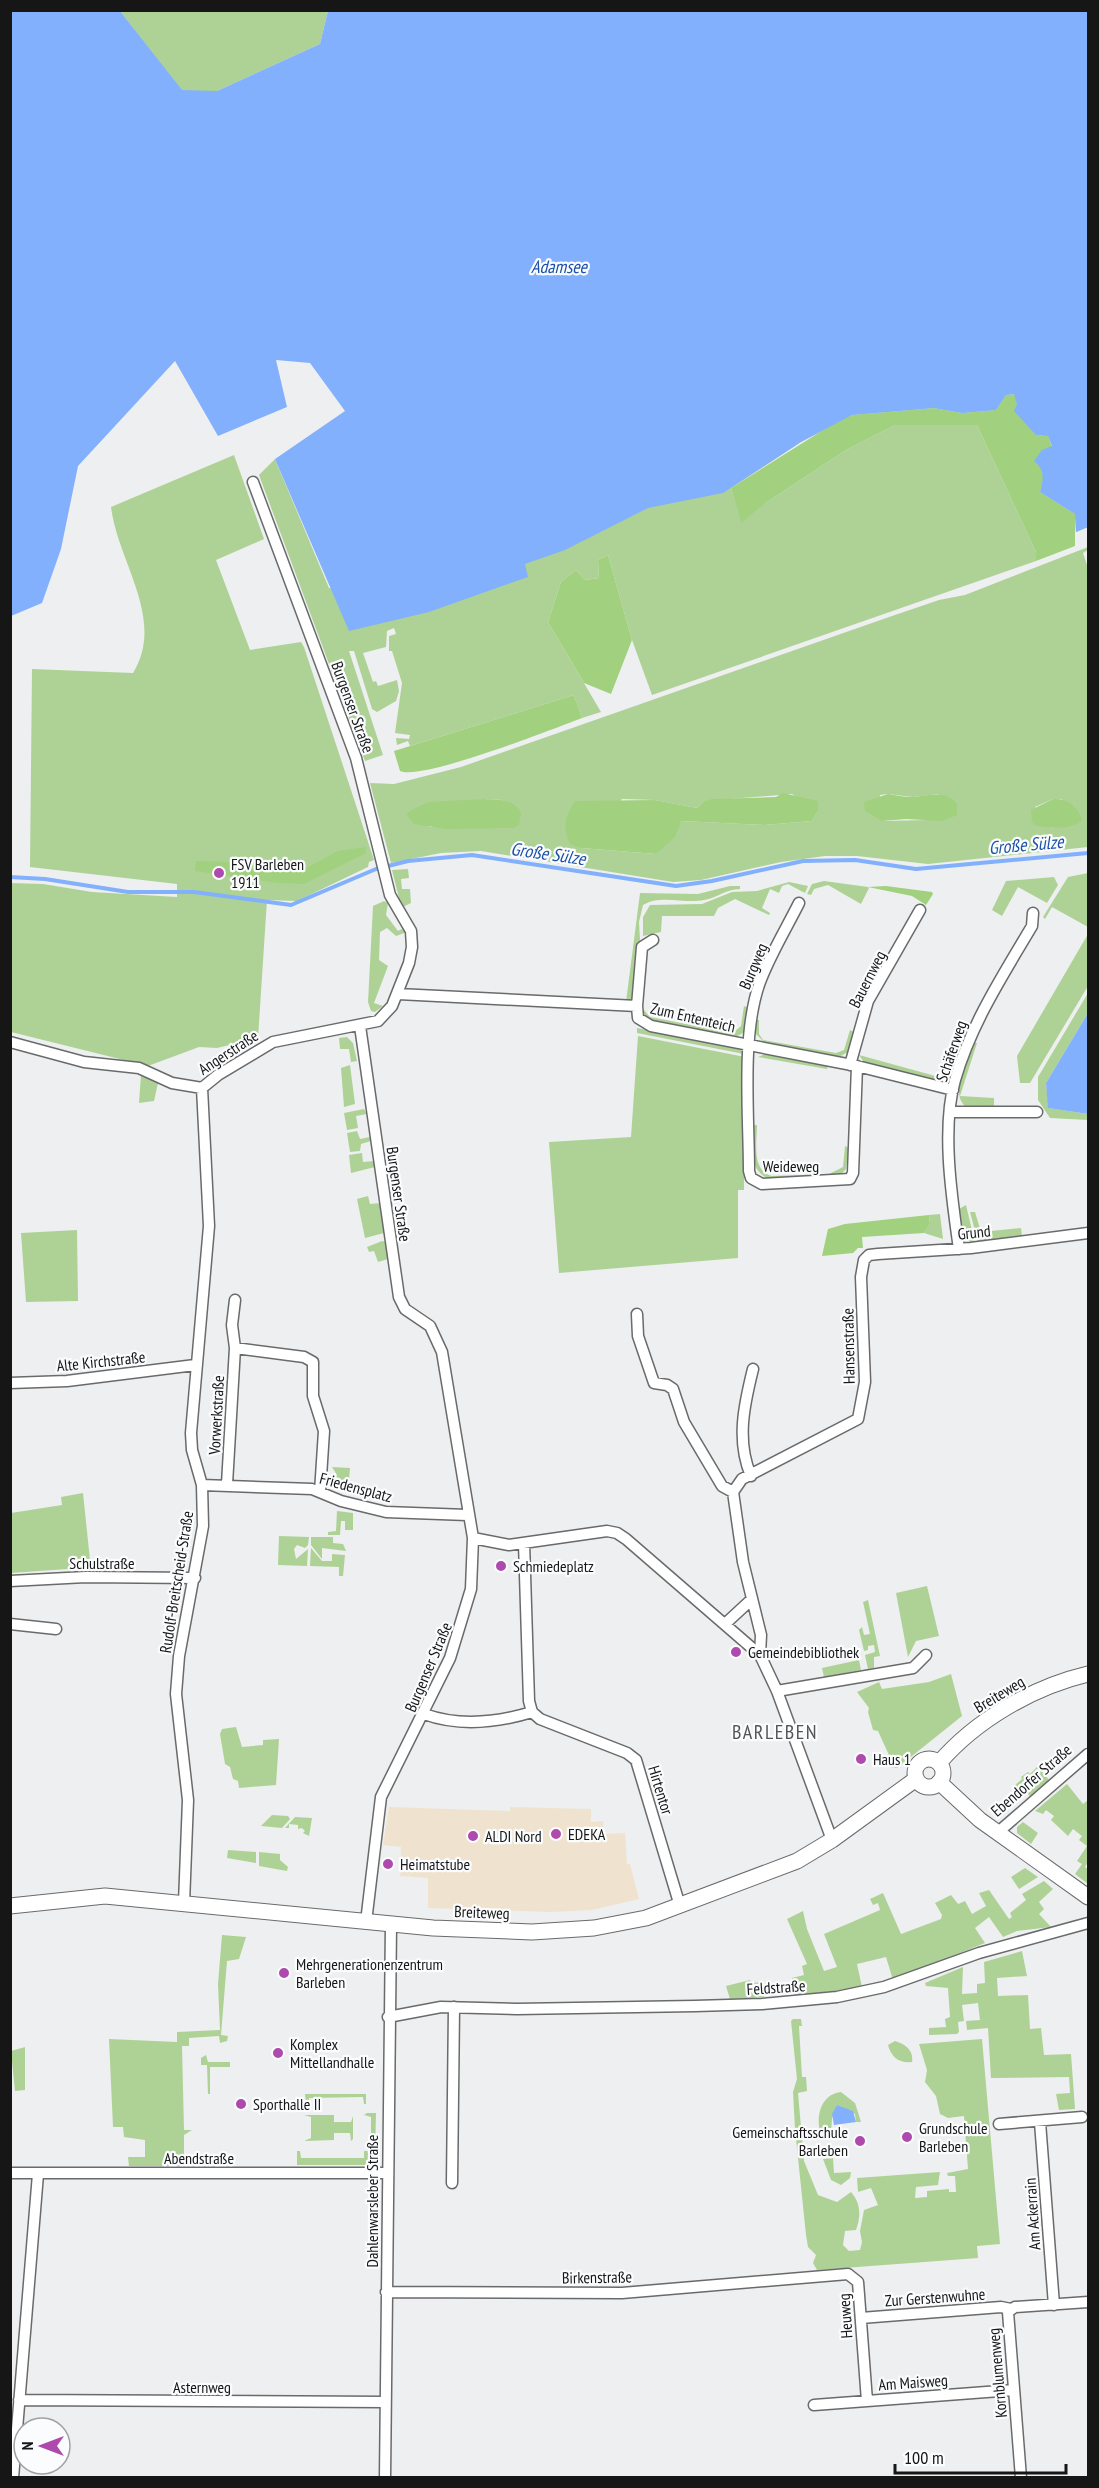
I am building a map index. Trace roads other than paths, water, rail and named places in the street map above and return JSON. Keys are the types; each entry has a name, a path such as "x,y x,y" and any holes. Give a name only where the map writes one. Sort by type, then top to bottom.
{"street":[{"name":"Burgenser Straße","path":"253,482 356,758 392,899 409,924 413,941 409,963 398,994 386,1015 378,1021 360,1026 399,1297 405,1309 430,1326 442,1352 472,1538 472,1582 466,1614 450,1658 424,1714 388,1778 381,1797 366,1922"},
{"name":"Burgweg","path":"750,1045 753,1010 760,980 799,903"},
{"name":"Bauernweg","path":"853,1065 870,998 920,910"},
{"name":"Schäferweg","path":"959,1249 950,1168 953,1090 974,1027 1032,926 1033,913"},
{"path":"637,1006 642,947 653,940"},
{"name":"Zum Ententeich","path":"398,994 637,1006 638,1018 651,1026 853,1065 953,1090"},
{"name":"Angerstraße","path":"10,1042 84,1062 139,1068 172,1083 202,1088 218,1075 273,1042 360,1026"},
{"name":"Weideweg","path":"750,1045 749,1171 751,1178 762,1184 850,1179 853,1173 853,1065"},
{"name":"Rudolf-Breitscheid-Straße","path":"184,1903 188,1800 176,1694 179,1656 203,1526 202,1485 192,1450 191,1433 195,1365 209,1226 202,1088"},
{"path":"951,1112 1037,1112"},
{"name":"Grund","path":"864,1260 869,1255 959,1249 1089,1233"},
{"name":"Hansenstraße","path":"733,1492 736,1485 751,1476 858,1419 865,1382 861,1277 864,1260"},
{"name":"Vorwerkstraße","path":"227,1484 235,1348 232,1325 235,1300"},
{"path":"637,1314 638,1336 654,1383 667,1384 673,1389 684,1422 722,1486 733,1492 739,1540 761,1635 760,1655"},
{"path":"235,1348 304,1356 313,1362 313,1396 324,1431 320,1492"},
{"name":"Alte Kirchstraße","path":"10,1383 67,1381 195,1365"},
{"path":"751,1476 743,1455 743,1412 753,1369"},
{"name":"Friedensplatz","path":"202,1485 227,1484 312,1489 341,1501 398,1513 467,1515"},
{"path":"472,1538 509,1545 585,1533 617,1533 760,1655 777,1691 832,1840"},
{"path":"424,1714 449,1720 488,1722 532,1712 528,1701 529,1631 524,1543"},
{"name":"Schulstraße","path":"10,1581 86,1576 195,1578"},
{"path":"725,1624 752,1599"},
{"path":"10,1624 56,1629"},
{"path":"777,1691 913,1668 926,1655"},
{"name":"Breiteweg","path":"10,1906 105,1896 366,1922 507,1931 577,1930 634,1921 783,1867 832,1840 916,1779 915,1769 921,1761 930,1758 939,1763 961,1741 1010,1706 1051,1686 1089,1674"},
{"name":"Hirtentor","path":"532,1712 540,1719 627,1753 636,1760 642,1773 680,1906"},
{"name":"Ebendorfer Straße","path":"997,1833 1089,1754"},
{"path":"916,1779 927,1787 939,1782 943,1772 939,1763"},
{"name":"Ebendorfer Straße","path":"939,1782 962,1805 997,1833 1089,1898"},
{"name":"Feldstraße","path":"388,2017 429,2008 517,2009 762,2004 837,1997 884,1987 979,1953 1089,1923"},
{"name":"Dahlenwarsleber Straße","path":"385,2478 388,2017 391,1924"},
{"path":"452,2183 454,2007"},
{"path":"999,2124 1082,2117"},
{"name":"Am Ackerrain","path":"1040,2122 1054,2305"},
{"name":"Abendstraße","path":"10,2173 387,2173"},
{"path":"13,2478 14,2412 19,2400 38,2174"},
{"name":"Heuweg","path":"808,2277 848,2274 854,2276 858,2282 867,2401"},
{"name":"Birkenstraße","path":"386,2292 622,2293 808,2277"},
{"name":"Kornblumenweg","path":"1021,2478 1008,2317 1011,2308 1089,2302"},
{"name":"Zur Gerstenwuhne","path":"861,2318 1011,2308"},
{"name":"Am Maisweg","path":"814,2405 1013,2390"},
{"name":"Asternweg","path":"19,2400 385,2402"}],"water":[{"name":"Adamsee","path":"11,10 120,11 182,90 217,91 320,44 328,11 1088,11 1088,527 1076,532 1075,514 1040,492 1042,472 1034,461 1042,450 1052,446 1048,436 1036,435 1014,411 1017,404 1014,394 1006,395 996,410 962,413 934,408 852,415 801,442 723,493 648,508 565,550 525,564 528,577 429,612 349,631 275,459 345,411 310,363 276,360 287,407 218,436 175,361 78,466 61,549 42,603 11,616"},
{"path":"1088,1013 1088,1114 1048,1108 1046,1083"},
{"path":"837,2105 853,2111 856,2122 834,2125 832,2114"}],"waterway":[{"name":"Große Sülze","path":"10,877 45,879 128,892 194,892 291,905 376,869 408,861 472,855 676,886 712,881 803,861 855,860 916,869 1088,853"}],"place":[{"name":"FSV Barleben 1911","path":"219,873"},
{"name":"Schmiedeplatz","path":"501,1566"},
{"name":"Gemeindebibliothek","path":"736,1652"},
{"name":"Haus 1","path":"861,1759"},
{"name":"EDEKA","path":"556,1834"},
{"name":"ALDI Nord","path":"473,1836"},
{"name":"Heimatstube","path":"388,1864"},
{"name":"Mehrgenerationenzentrum Barleben","path":"284,1973"},
{"name":"Komplex Mittellandhalle","path":"278,2053"},
{"name":"Sporthalle II","path":"241,2104"},
{"name":"Grundschule Barleben","path":"907,2137"},
{"name":"Gemeinschaftsschule Barleben","path":"860,2141"}],"district":[{"name":"BARLEBEN","path":"775,1732"}]}
